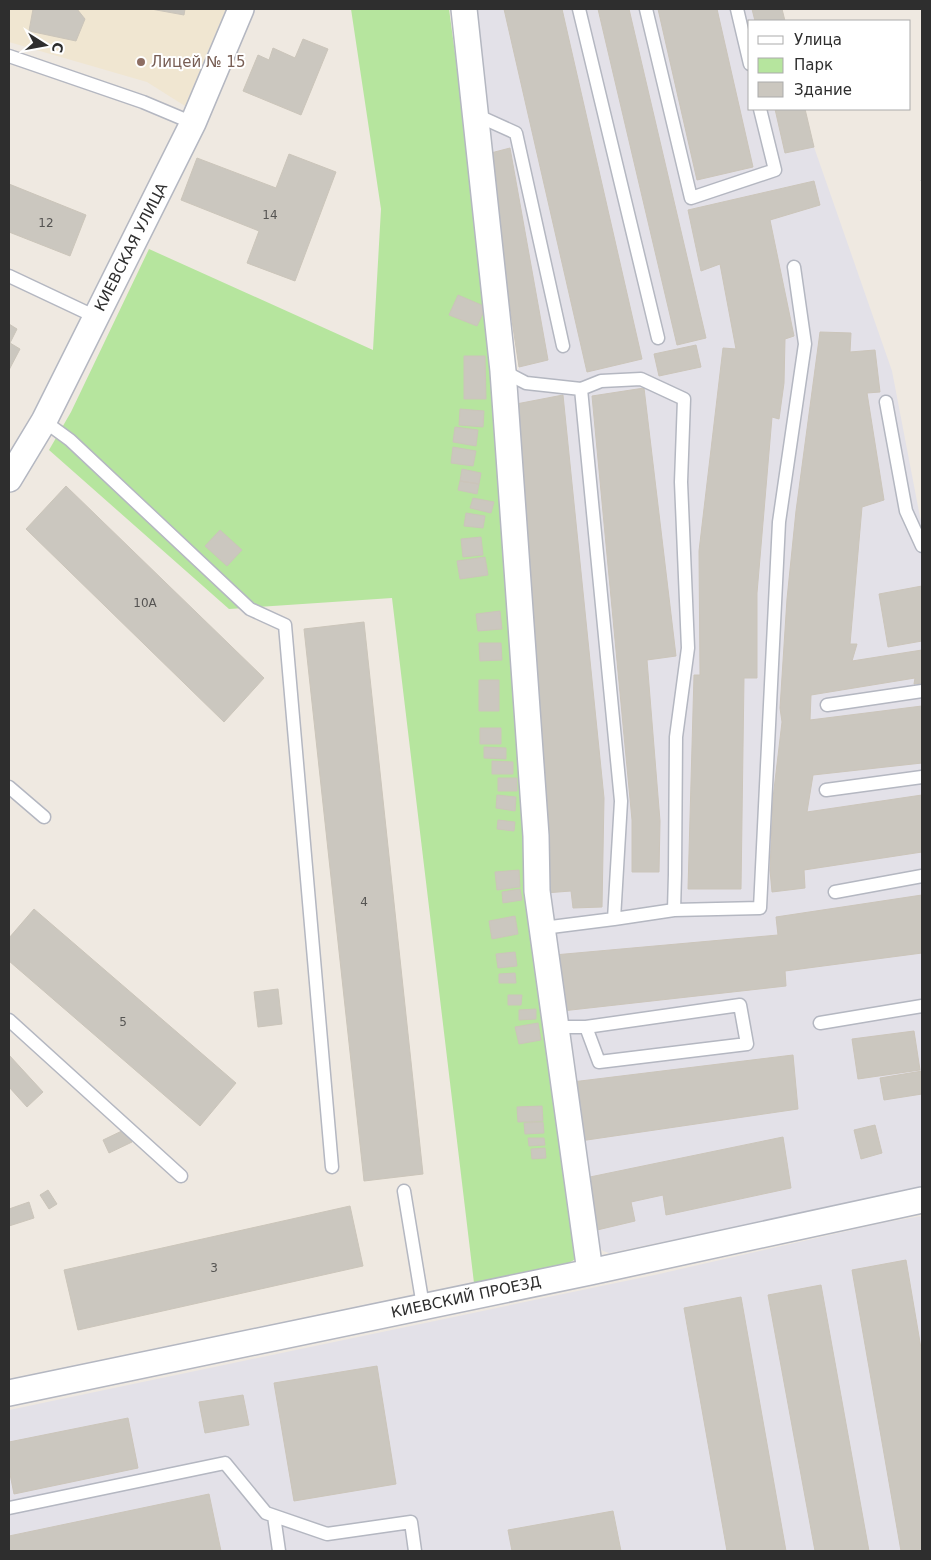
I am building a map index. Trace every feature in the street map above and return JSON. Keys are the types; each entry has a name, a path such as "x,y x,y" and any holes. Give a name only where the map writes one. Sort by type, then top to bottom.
{"street":[{"name":"КИЕВСКАЯ УЛИЦА","path":"9,479 44,421 194,123 241,9"},
{"path":"464,9 503,371 536,836 537,891 590,1272"},
{"name":"КИЕВСКИЙ ПРОЕЗД","path":"9,1394 922,1200"}],"lane":[{"path":"578,9 658,338"},
{"path":"646,9 691,198 775,170 760,110"},
{"path":"737,9 748,56"},
{"path":"9,56 144,102 194,123"},
{"path":"474,114 516,133 563,346"},
{"path":"543,928 674,910 760,908 779,522 805,344 794,267"},
{"path":"9,276 96,317"},
{"path":"503,371 526,383 581,389 601,382 641,379 684,399 681,482 688,648 676,737 674,910"},
{"path":"581,389 620,801 614,919"},
{"path":"886,402 906,511 922,546"},
{"path":"44,421 70,440 250,610 286,625 332,1167"},
{"path":"827,705 922,691"},
{"path":"826,790 922,777"},
{"path":"9,787 44,817"},
{"path":"836,892 922,876"},
{"path":"557,1027 586,1027 740,1005 747,1044 599,1062 586,1027"},
{"path":"820,1023 922,1006"},
{"path":"9,1020 181,1176"},
{"path":"404,1191 423,1306"},
{"path":"9,1508 225,1463 266,1514 328,1534 411,1522 415,1551"},
{"path":"274,1516 280,1551"}],"shaded area":[{"name":"Лицей № 15","path":"9,9 226,9 185,106 147,82 9,42"},
{"path":"474,9 782,9 785,20 748,20 748,110 805,110 814,147 892,371 922,523 922,1188 609,1253 603,1251 596,1244 545,893 511,405 519,367 487,154"},
{"path":"922,1216 922,1551 9,1551 9,1410 659,1274 887,1222"}],"green space":[{"path":"351,9 449,9 488,298 577,1247 574,1260 565,1265 474,1283 392,598 229,609 49,450 71,412 149,249 373,350 381,209"}],"building":[{"path":"33,9 77,9 85,19 76,41 29,31"},
{"path":"151,9 185,9 184,15"},
{"path":"504,9 562,9 642,359 587,372"},
{"path":"598,9 629,9 706,338 677,345"},
{"path":"658,9 717,9 753,167 697,180"},
{"path":"752,9 782,9 785,20 755,20"},
{"path":"303,39 328,49 301,115 243,91 258,55 269,60 273,48 295,58"},
{"path":"775,110 805,110 814,147 785,153"},
{"path":"510,148 548,360 519,367 487,154"},
{"path":"289,154 336,172 295,281 247,263 259,231 181,200 197,158 276,188"},
{"path":"814,181 820,205 770,220 794,336 785,339 784,383 779,419 772,417 757,593 757,678 744,678 741,889 688,889 694,675 700,675 699,551 723,348 736,349 720,264 701,271 688,210"},
{"path":"9,184 86,215 70,256 9,232"},
{"path":"458,295 486,307 477,326 449,315"},
{"path":"9,324 17,329 10,343 20,349 9,370"},
{"path":"820,332 851,333 850,352 875,350 880,392 867,393 884,500 862,507 850,644 857,644 852,661 922,650 922,683 914,684 915,678 811,695 810,720 922,706 922,763 813,775 807,812 922,795 922,852 804,870 805,888 772,892 770,870 773,798 782,722 780,708 787,599 796,511"},
{"path":"696,345 701,367 659,376 654,354"},
{"path":"464,356 485,356 486,399 464,399"},
{"path":"644,388 676,656 647,660 660,821 659,872 632,872 632,820 592,396"},
{"path":"563,395 604,798 602,907 573,908 571,891 545,893 511,405"},
{"path":"460,409 484,411 483,427 459,425"},
{"path":"455,427 478,430 476,446 453,442"},
{"path":"453,447 476,451 473,466 451,463"},
{"path":"462,469 481,473 479,484 460,481"},
{"path":"460,481 479,484 477,494 458,490"},
{"path":"66,486 264,678 224,722 26,529"},
{"path":"473,498 494,502 491,513 470,508"},
{"path":"466,513 485,516 483,528 464,526"},
{"path":"220,530 242,550 227,566 205,546"},
{"path":"481,537 483,555 463,557 461,539"},
{"path":"485,557 488,575 460,579 457,561"},
{"path":"922,586 922,641 888,647 879,594"},
{"path":"500,611 502,629 478,631 476,614"},
{"path":"364,622 423,1174 364,1181 304,629"},
{"path":"479,643 501,643 502,660 480,661"},
{"path":"479,680 499,680 499,711 479,711"},
{"path":"480,728 501,728 501,744 480,744"},
{"path":"484,747 506,748 506,759 484,758"},
{"path":"492,761 513,762 513,774 492,774"},
{"path":"498,778 517,778 517,791 498,791"},
{"path":"497,795 516,797 515,811 496,808"},
{"path":"498,820 515,822 514,831 497,829"},
{"path":"519,870 520,887 497,890 495,872"},
{"path":"520,889 522,900 503,903 502,892"},
{"path":"922,895 922,953 785,971 786,986 562,1011 554,955 778,935 776,917"},
{"path":"34,909 236,1083 200,1126 9,961 9,938"},
{"path":"515,916 518,934 492,939 489,921"},
{"path":"515,952 517,966 498,968 496,954"},
{"path":"515,973 516,983 499,983 499,974"},
{"path":"278,989 282,1024 258,1027 254,992"},
{"path":"508,995 522,995 521,1005 508,1005"},
{"path":"536,1009 536,1019 519,1020 519,1010"},
{"path":"538,1023 541,1040 519,1044 515,1027"},
{"path":"914,1031 920,1070 858,1079 852,1039"},
{"path":"9,1055 43,1092 27,1107 9,1087"},
{"path":"793,1055 798,1109 580,1141 572,1082"},
{"path":"922,1071 922,1094 884,1100 880,1078"},
{"path":"542,1106 543,1121 518,1122 517,1107"},
{"path":"543,1122 544,1133 525,1134 524,1123"},
{"path":"875,1125 882,1153 861,1159 854,1130"},
{"path":"126,1129 132,1142 109,1153 103,1140"},
{"path":"783,1137 791,1188 666,1215 663,1195 631,1202 635,1221 593,1231 585,1178"},
{"path":"528,1138 544,1138 545,1145 529,1146"},
{"path":"545,1148 546,1158 532,1159 531,1149"},
{"path":"48,1190 57,1204 49,1209 40,1195"},
{"path":"29,1202 34,1218 9,1226 9,1209"},
{"path":"350,1206 363,1266 78,1330 64,1270"},
{"path":"906,1260 922,1354 922,1551 901,1551 852,1270"},
{"path":"821,1285 869,1551 815,1551 768,1295"},
{"path":"741,1297 786,1551 727,1551 684,1308"},
{"path":"377,1366 396,1484 294,1501 274,1383"},
{"path":"243,1395 249,1425 205,1433 199,1402"},
{"path":"128,1418 138,1468 14,1494 9,1469 9,1442"},
{"path":"209,1494 221,1551 9,1551 9,1536"},
{"path":"613,1511 621,1551 512,1551 508,1530"}],"place":[{"name":"Лицей № 15","path":"141,62"}]}
